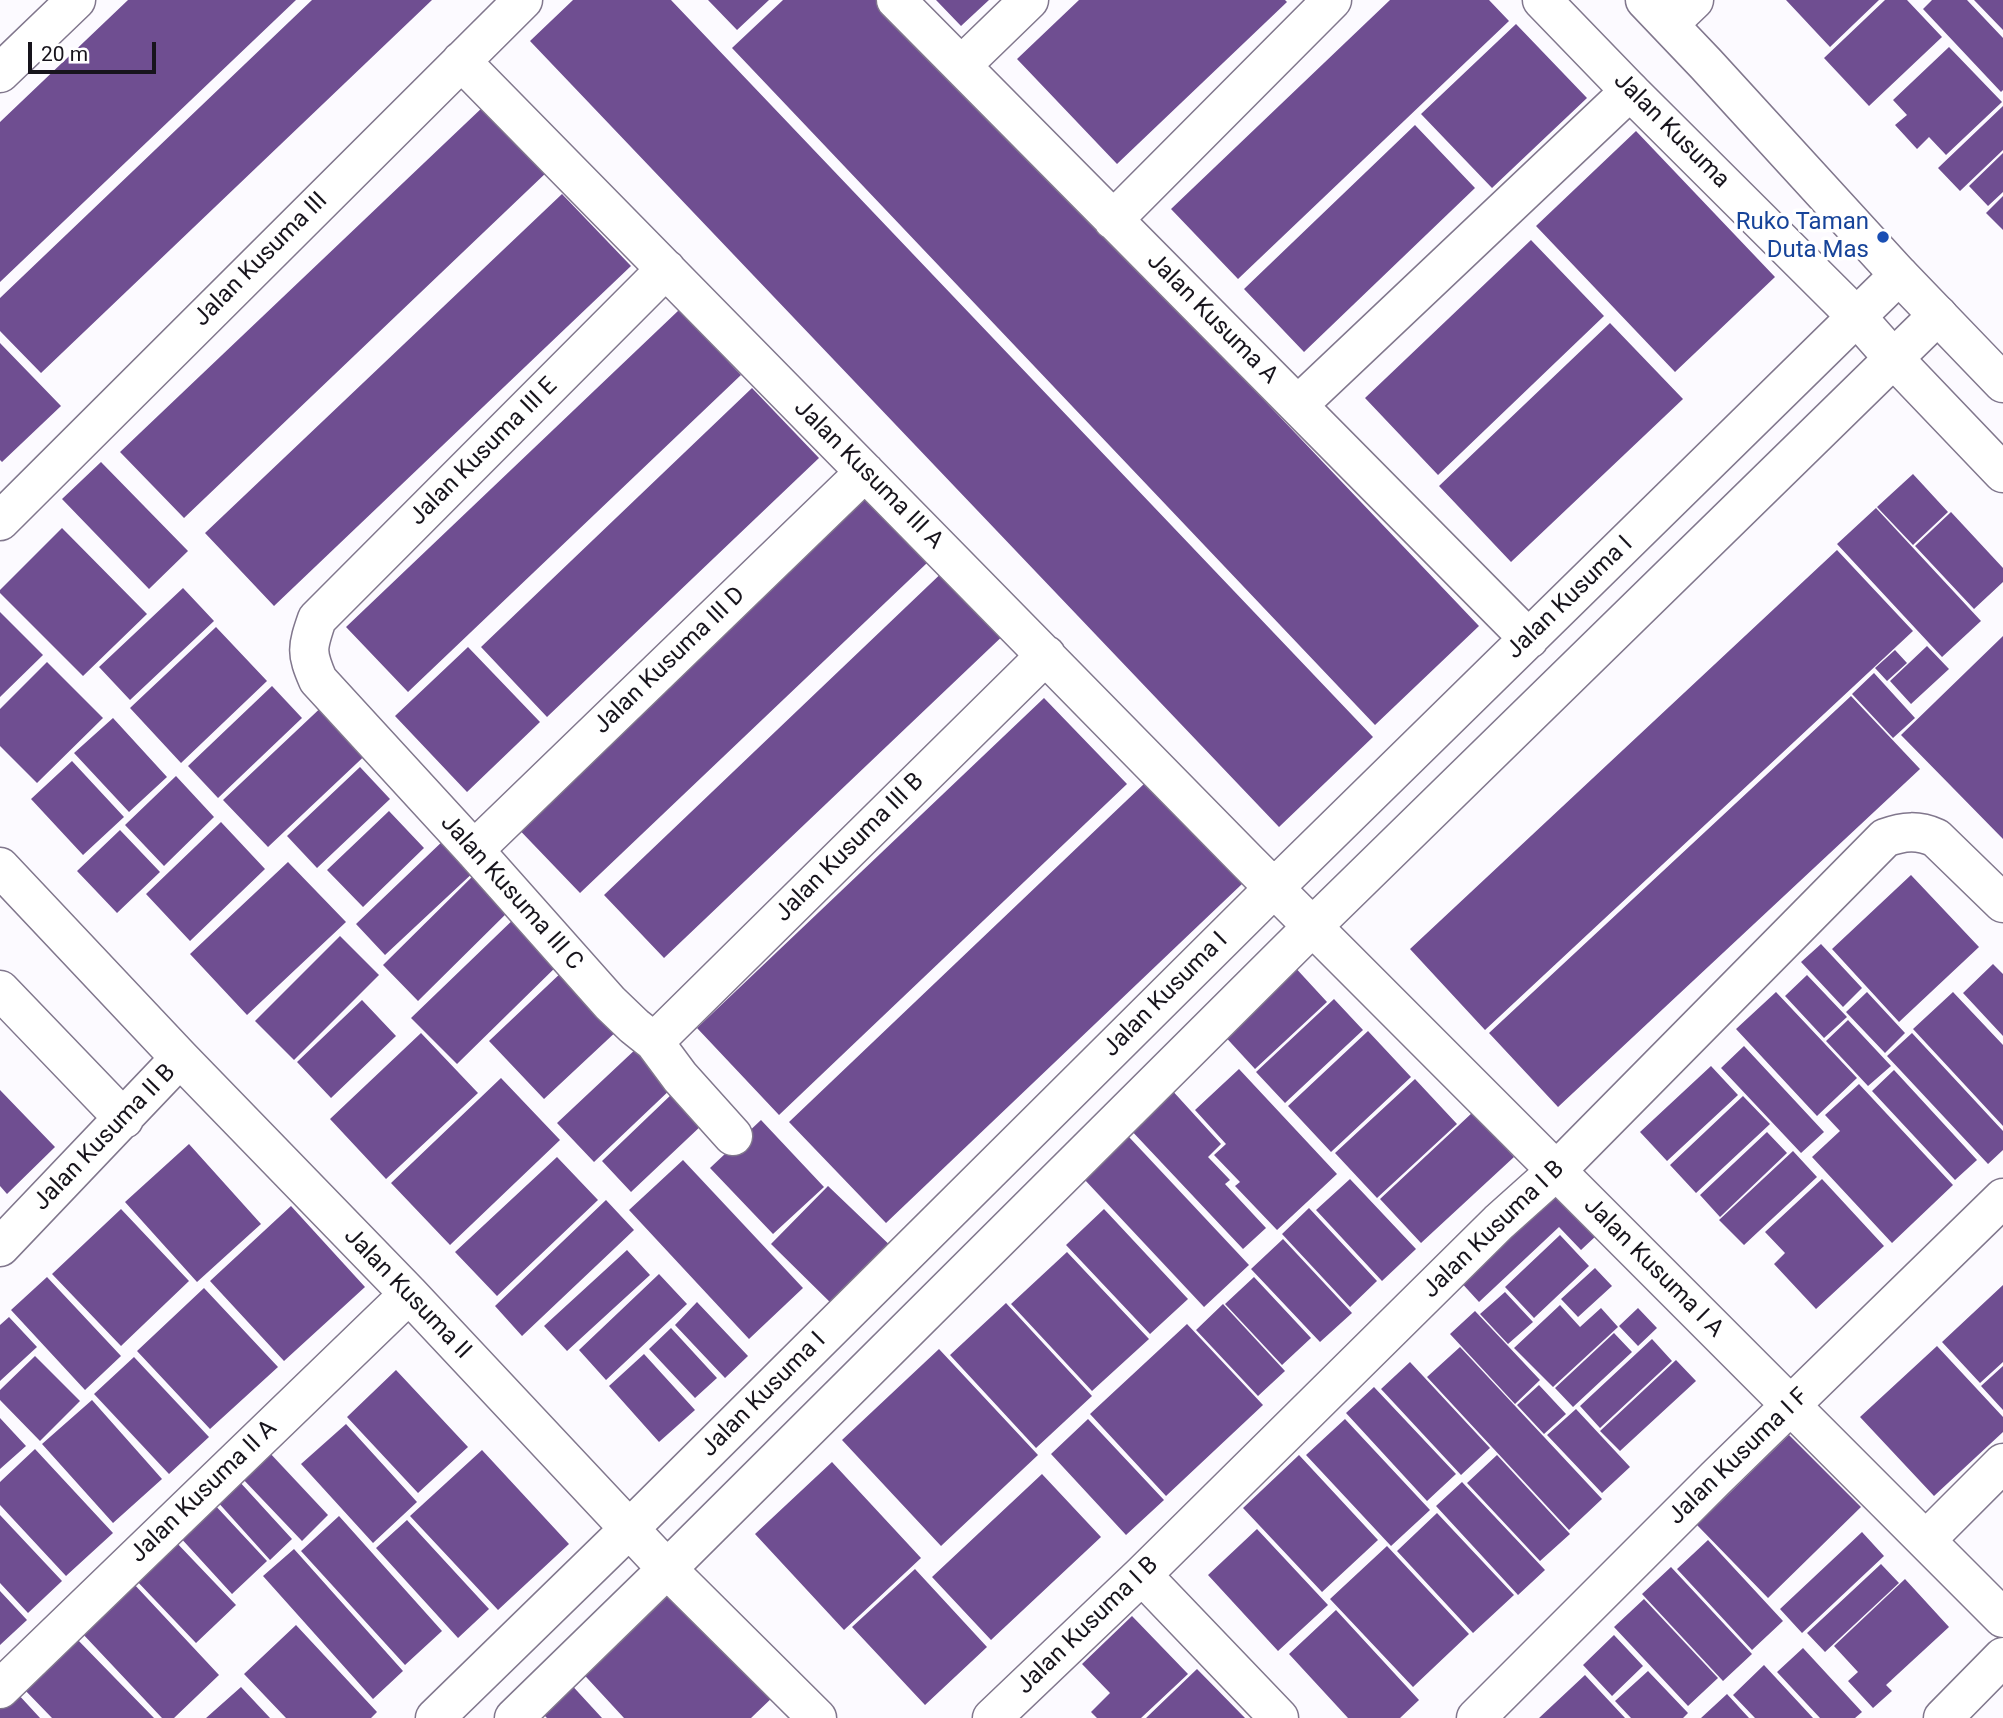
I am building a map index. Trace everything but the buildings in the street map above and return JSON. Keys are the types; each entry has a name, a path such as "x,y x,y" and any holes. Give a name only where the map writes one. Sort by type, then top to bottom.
{"street":[{"path":"0,73 76,0"},
{"name":"Jalan Kusuma III","path":"0,521 523,0"},
{"name":"Jalan Kusuma A","path":"896,0 1529,639"},
{"path":"962,65 1029,0"},
{"path":"1113,220 1332,0"},
{"name":"Jalan Kusuma","path":"1542,0 1856,316 2003,473"},
{"path":"1669,8 1899,275 2003,383"},
{"name":"Jalan Kusuma III A","path":"461,61 1274,888"},
{"path":"1298,405 1630,91"},
{"name":"Jalan Kusuma III E","path":"310,640 317,619 666,269"},
{"name":"Jalan Kusuma I","path":"435,1718 1274,888 1899,275"},
{"path":"514,1718 1312,926 1938,315"},
{"name":"Jalan Kusuma III D","path":"474,850 865,472"},
{"name":"Jalan Kusuma III C","path":"310,640 309,658 318,680 610,1003 654,1042 680,1077 733,1136"},
{"name":"Jalan Kusuma III B","path":"654,1042 1046,655"},
{"name":"Jalan Kusuma I B","path":"992,1718 1142,1575 1499,1222 1556,1171 1885,838 1923,832 1937,838 2003,903"},
{"name":"Jalan Kusuma II","path":"0,867 180,1058 409,1294 667,1569 817,1718"},
{"name":"Jalan Kusuma I A","path":"1274,888 2003,1618"},
{"path":"0,990 124,1119"},
{"name":"Jalan Kusuma II B","path":"0,1247 180,1058"},
{"name":"Jalan Kusuma I F","path":"1476,1718 1716,1478 2003,1198"},
{"name":"Jalan Kusuma II A","path":"0,1689 409,1294"},
{"path":"1926,1540 2003,1462"},
{"path":"1142,1575 1279,1718"},
{"path":"1943,1718 2003,1657"}],"place":[{"name":"Ruko Taman Duta Mas","path":"1883,237"}]}
